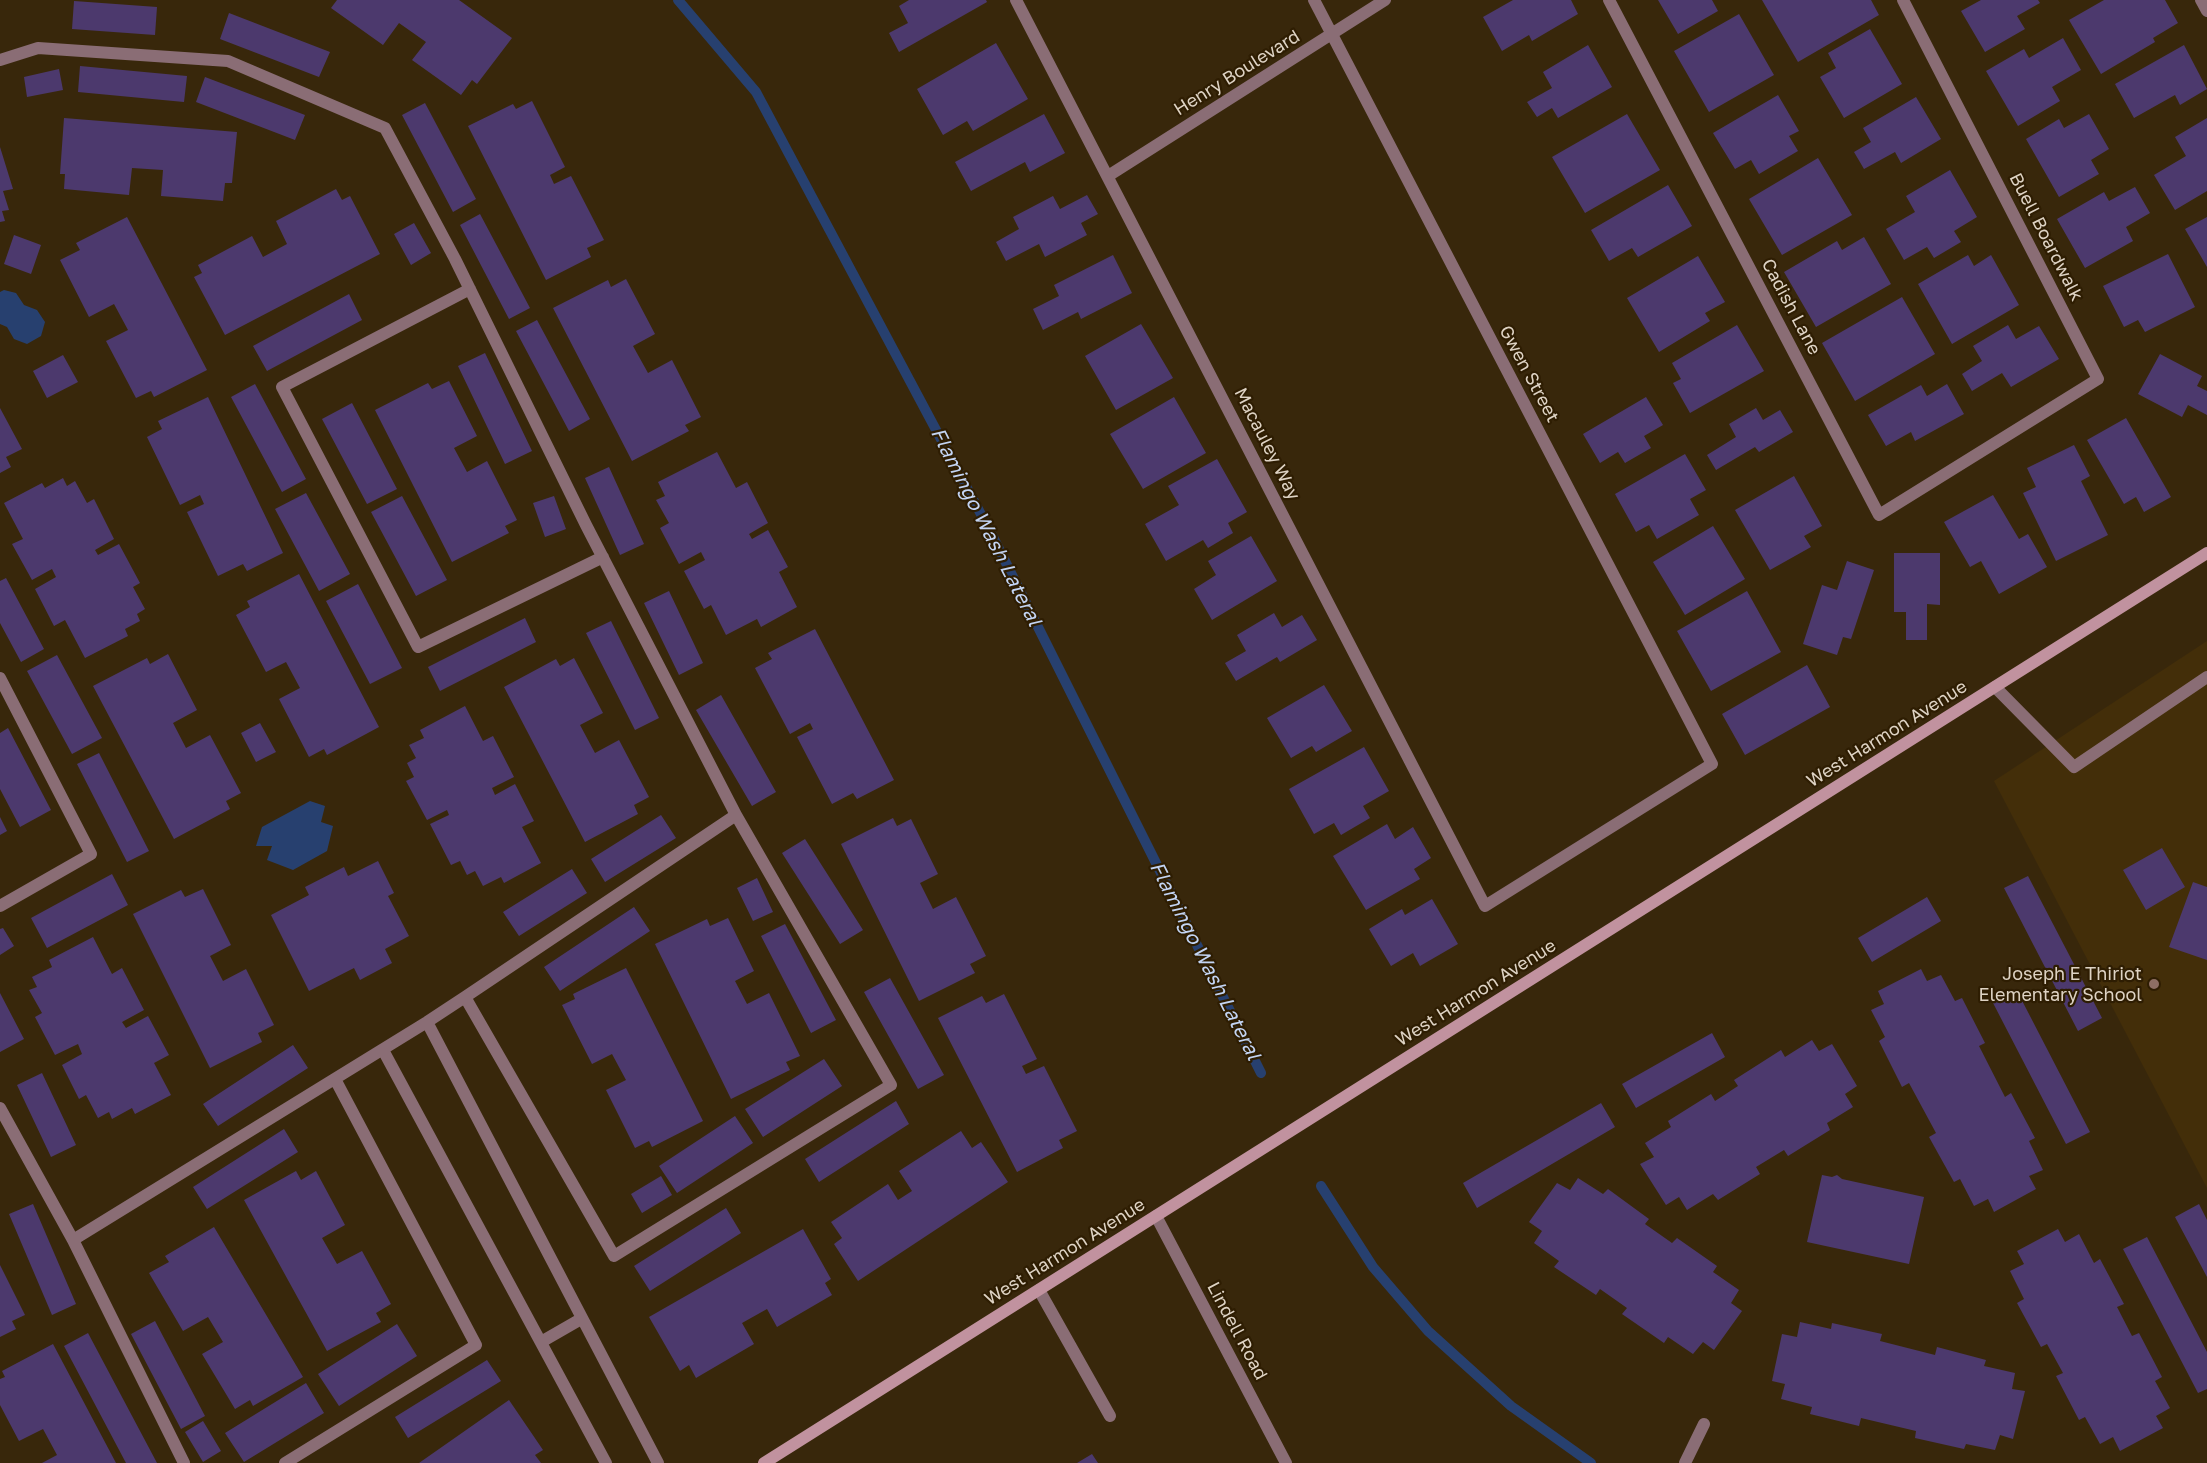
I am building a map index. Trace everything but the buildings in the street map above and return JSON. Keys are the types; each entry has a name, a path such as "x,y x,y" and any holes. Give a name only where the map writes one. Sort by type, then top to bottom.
{"main road":[{"name":"West Harmon Avenue","path":"764,1463 2207,553"}],"street":[{"name":"Macauley Way","path":"1016,0 1485,906"},
{"name":"Gwen Street","path":"1314,0 1712,764 1485,906"},
{"name":"Henry Boulevard","path":"1108,176 1385,0"},
{"name":"Cadish Lane","path":"1609,0 1879,515 1991,446"},
{"name":"Buell Boardwalk","path":"1903,0 2098,379 1991,446"},
{"path":"2201,0 2207,11"},
{"path":"0,60 38,48 228,61 385,128 470,289 603,557 736,815 891,1085 614,1256 465,997"},
{"path":"470,289 282,387 418,647 603,557"},
{"path":"1995,687 2074,767 2207,677"},
{"path":"0,678 91,854 0,906"},
{"path":"73,1240 427,1023 736,815"},
{"path":"427,1023 658,1463"},
{"path":"383,1050 606,1463"},
{"path":"285,1463 476,1345 335,1079"},
{"path":"0,1108 73,1240 184,1463"},
{"name":"Lindell Road","path":"1156,1216 1286,1463"},
{"path":"1039,1290 1110,1416"},
{"path":"541,1342 581,1319"},
{"path":"1685,1462 1704,1424"}],"shaded area":[{"name":"Joseph E Thiriot Elementary School","path":"2207,641 2207,1188 1994,781"}],"water":[{"path":"4,290 16,293 24,305 37,310 45,322 41,336 27,344 14,339 7,327 0,324 0,292"},
{"path":"310,801 325,806 321,822 333,826 327,851 293,870 267,860 272,846 256,846 262,827"}],"waterway":[{"name":"Flamingo Wash Lateral","path":"678,0 756,92 992,535 1261,1073"},
{"name":"Flamingo Wash Lateral","path":"1321,1186 1373,1267 1428,1331 1511,1406 1591,1463"}],"place":[{"name":"Joseph E Thiriot Elementary School","path":"2154,984"}]}
